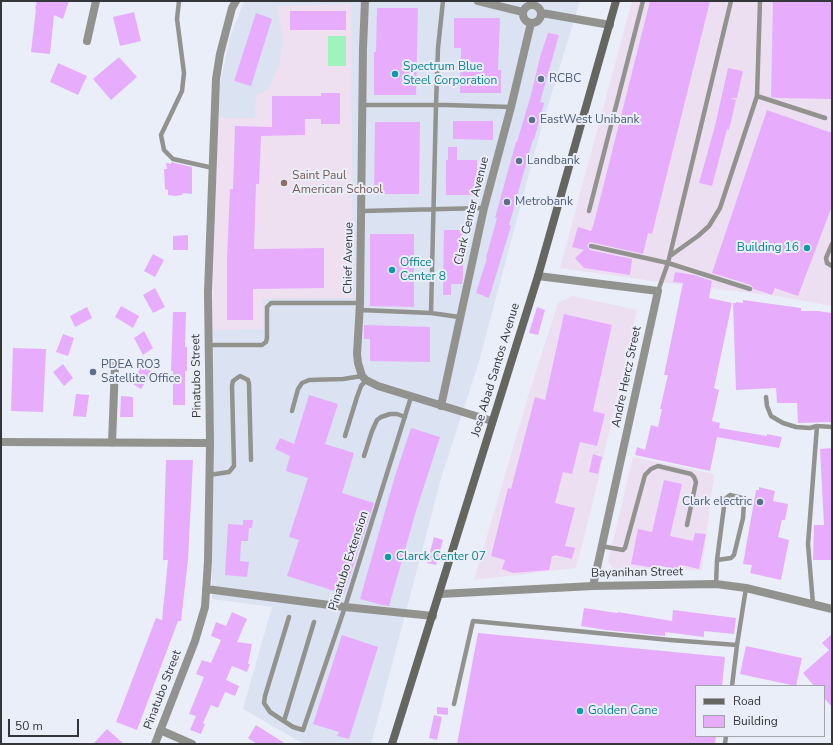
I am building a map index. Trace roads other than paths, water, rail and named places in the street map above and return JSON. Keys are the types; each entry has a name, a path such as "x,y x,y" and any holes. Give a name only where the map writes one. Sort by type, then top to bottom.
{"main road":[{"name":"Jose Abad Santos Avenue","path":"392,744 538,276 616,1"}],"street":[{"path":"87,41 96,1"},
{"name":"Pinatubo Street","path":"155,744 195,641 205,607 208,561 210,443 208,292 216,79 220,54 232,8 236,1"},
{"name":"Chief Avenue","path":"364,378 358,362 357,354 360,306 362,105 365,1"},
{"path":"478,1 523,12"},
{"path":"534,3 539,7 542,13 537,21 531,23 524,18 523,12 528,5 534,3"},
{"path":"542,13 610,25"},
{"name":"Clark Center Avenue","path":"441,406 459,317 484,208 511,107 531,23"},
{"path":"538,276 658,291"},
{"name":"Andre Hercz Street","path":"593,586 658,291"},
{"path":"112,443 115,365"},
{"path":"364,378 378,386 492,421"},
{"path":"1,442 210,443"},
{"name":"Bayanihan Street","path":"440,594 593,586 716,584 746,588 832,609"},
{"path":"206,589 345,607 433,616"},
{"path":"160,730 192,744"}],"lane":[{"path":"179,1 177,18 184,74 182,91 161,135 164,150 173,159 213,168"},
{"path":"431,313 438,48 443,1"},
{"path":"589,211 643,1"},
{"path":"658,291 670,256 730,1"},
{"path":"670,256 698,236 709,226 720,208 758,96 760,1"},
{"path":"758,96 825,118"},
{"path":"362,105 511,107"},
{"path":"362,211 484,208"},
{"path":"832,244 826,258 827,263 832,266"},
{"path":"591,246 668,263 750,289"},
{"path":"208,345 262,345 266,342 267,338 267,307 271,303 360,306 459,317"},
{"path":"209,475 229,472 234,466 232,386 233,381 240,376 248,380 249,384 251,460"},
{"path":"292,411 298,389 302,383 309,380 364,378 345,436"},
{"name":"Pinatubo Extension","path":"284,721 293,727 303,730 345,607 411,397"},
{"path":"766,397 767,406 771,416 783,423 796,427 832,427"},
{"path":"364,456 377,420 390,414 397,414 405,417"},
{"path":"813,604 808,544 817,426"},
{"path":"602,546 623,550 625,548 645,474 658,466 691,474 694,477 696,482 687,525"},
{"path":"716,584 717,560 725,499 730,495 742,498 744,502 743,518 734,555 731,558 717,560"},
{"path":"732,685 746,588"},
{"path":"289,617 264,703 270,712 284,721 314,622"},
{"path":"454,704 473,621 738,645"}],"place":[{"name":"Spectrum Blue Steel Corporation","path":"395,74"},
{"name":"RCBC","path":"541,79"},
{"name":"EastWest Unibank","path":"532,120"},
{"name":"Landbank","path":"519,161"},
{"name":"Saint Paul American School","path":"284,183"},
{"name":"Metrobank","path":"507,202"},
{"name":"Building 16","path":"807,248"},
{"name":"Office Center 8","path":"392,270"},
{"name":"PDEA RO3 Satellite Office","path":"93,372"},
{"name":"Clark electric","path":"760,502"},
{"name":"Clarck Center 07","path":"388,557"},
{"name":"Golden Cane","path":"580,711"}]}
